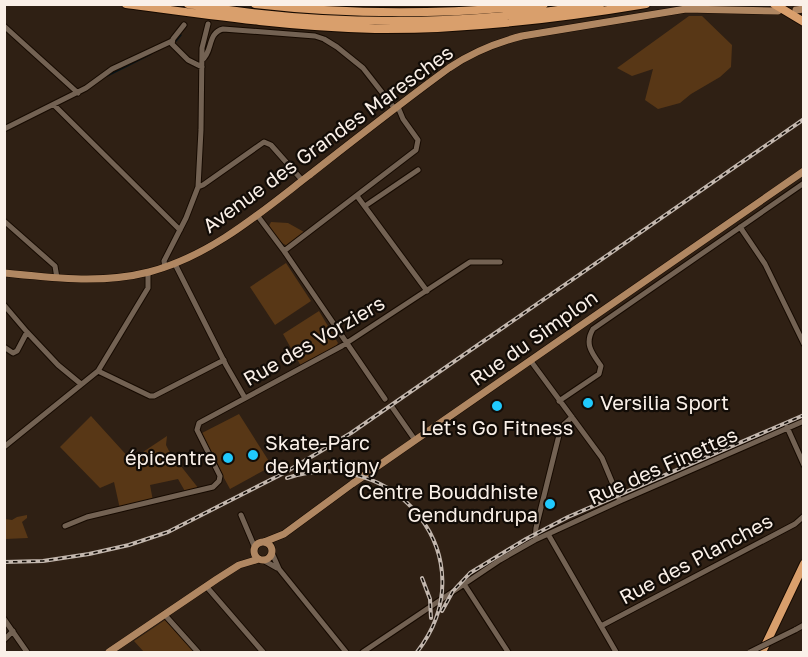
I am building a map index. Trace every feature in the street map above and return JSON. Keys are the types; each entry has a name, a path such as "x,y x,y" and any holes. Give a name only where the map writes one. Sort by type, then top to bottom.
{"highway":[{"path":"126,4 234,19 340,28 435,28 529,22 646,4"},
{"path":"151,4 234,19"},
{"path":"188,4 294,18 404,21 508,16 600,4"},
{"path":"255,4 365,12 463,10 544,4"},
{"path":"463,10 505,4"},
{"path":"621,8 639,4"},
{"path":"776,8 804,22"},
{"path":"762,652 804,564"},
{"path":"768,652 804,579"}],"main road":[{"name":"Avenue des Grandes Maresches","path":"4,273 103,279 148,273 175,264 214,245 257,215 462,59 486,47 522,36 686,9 776,8"},
{"name":"Rue du Simplon","path":"263,542 284,534 415,440 804,171"},
{"name":"Rue du Simplon","path":"272,551 284,534"},
{"path":"109,652 239,565 263,542 270,544 272,551 269,558 239,565"},
{"path":"255,548 255,554 261,559"}],"street":[{"path":"165,267 164,261 198,186 202,42 208,24"},
{"path":"4,129 78,93 103,74 172,41 184,25"},
{"path":"4,26 78,93"},
{"path":"202,60 206,57 213,34 223,28 318,37 334,44 363,68 417,138 417,148 284,251"},
{"path":"172,41 179,53 195,65 202,67"},
{"path":"54,105 180,230"},
{"path":"198,186 203,185 264,142 274,147 302,180"},
{"path":"365,206 418,170"},
{"path":"559,400 599,374 601,366 590,350 588,342 593,329 804,183"},
{"path":"357,196 427,291"},
{"path":"257,215 385,399"},
{"path":"4,221 55,266 57,278"},
{"path":"740,227 765,264 804,344"},
{"name":"Rue des Vorziers","path":"65,526 87,518 213,487 219,481 220,476 197,427 199,423 346,344 472,262 495,264 500,262"},
{"path":"175,264 245,398"},
{"path":"4,447 98,371 148,290 150,284 148,273"},
{"path":"4,305 58,364 81,384"},
{"path":"4,347 13,353 17,351 27,332"},
{"path":"98,371 154,396 224,360"},
{"path":"530,360 602,458 620,501"},
{"path":"392,407 415,440"},
{"path":"535,540 561,427 572,417"},
{"name":"Rue des Finettes","path":"363,652 500,560 535,540 804,421"},
{"path":"787,427 804,465"},
{"path":"241,515 252,536 255,548"},
{"name":"Rue des Planches","path":"601,626 795,524 804,516"},
{"path":"548,534 616,652"},
{"path":"252,536 263,542"},
{"path":"272,551 279,569 346,652"},
{"path":"261,559 279,569"},
{"path":"472,598 471,588 477,575"},
{"path":"464,584 508,652"},
{"path":"206,586 263,652"},
{"path":"164,614 198,652"},
{"path":"4,619 27,652"},
{"path":"750,652 804,625"},
{"path":"4,640 13,631"}],"shaded area":[{"path":"689,16 702,16 732,45 731,67 720,77 680,103 658,109 645,100 653,69 632,76 617,68"},
{"path":"271,222 288,223 304,232 290,246 286,245 278,239 269,226"},
{"path":"286,263 311,301 275,325 250,287"},
{"path":"319,311 338,343 301,366 283,334"},
{"path":"239,414 272,466 230,489 200,434"},
{"path":"91,416 131,460 167,436 166,445 169,451 199,489 186,493 178,479 150,485 153,501 120,509 114,482 100,488 60,447"},
{"path":"27,515 22,522 28,538 5,539 5,519 12,520"},
{"path":"165,620 193,652 144,652 134,641"}],"waterway":[{"path":"176,41 181,35"},
{"path":"107,76 151,54"}],"railway":[{"path":"4,562 43,561 129,545 168,532 286,472 351,433 804,119"},
{"path":"442,611 453,591 470,573 526,539 568,517 804,415"},
{"path":"287,478 327,471 363,477 395,493 420,517 436,547 442,581 437,617 417,652"},
{"path":"422,578 430,599 431,618"}],"place":[{"name":"Versilia Sport","path":"588,403"},
{"name":"Let's Go Fitness","path":"497,406"},
{"name":"Skate-Parc de Martigny","path":"253,455"},
{"name":"épicentre","path":"228,458"},
{"name":"Centre Bouddhiste Gendundrupa","path":"550,504"}]}
